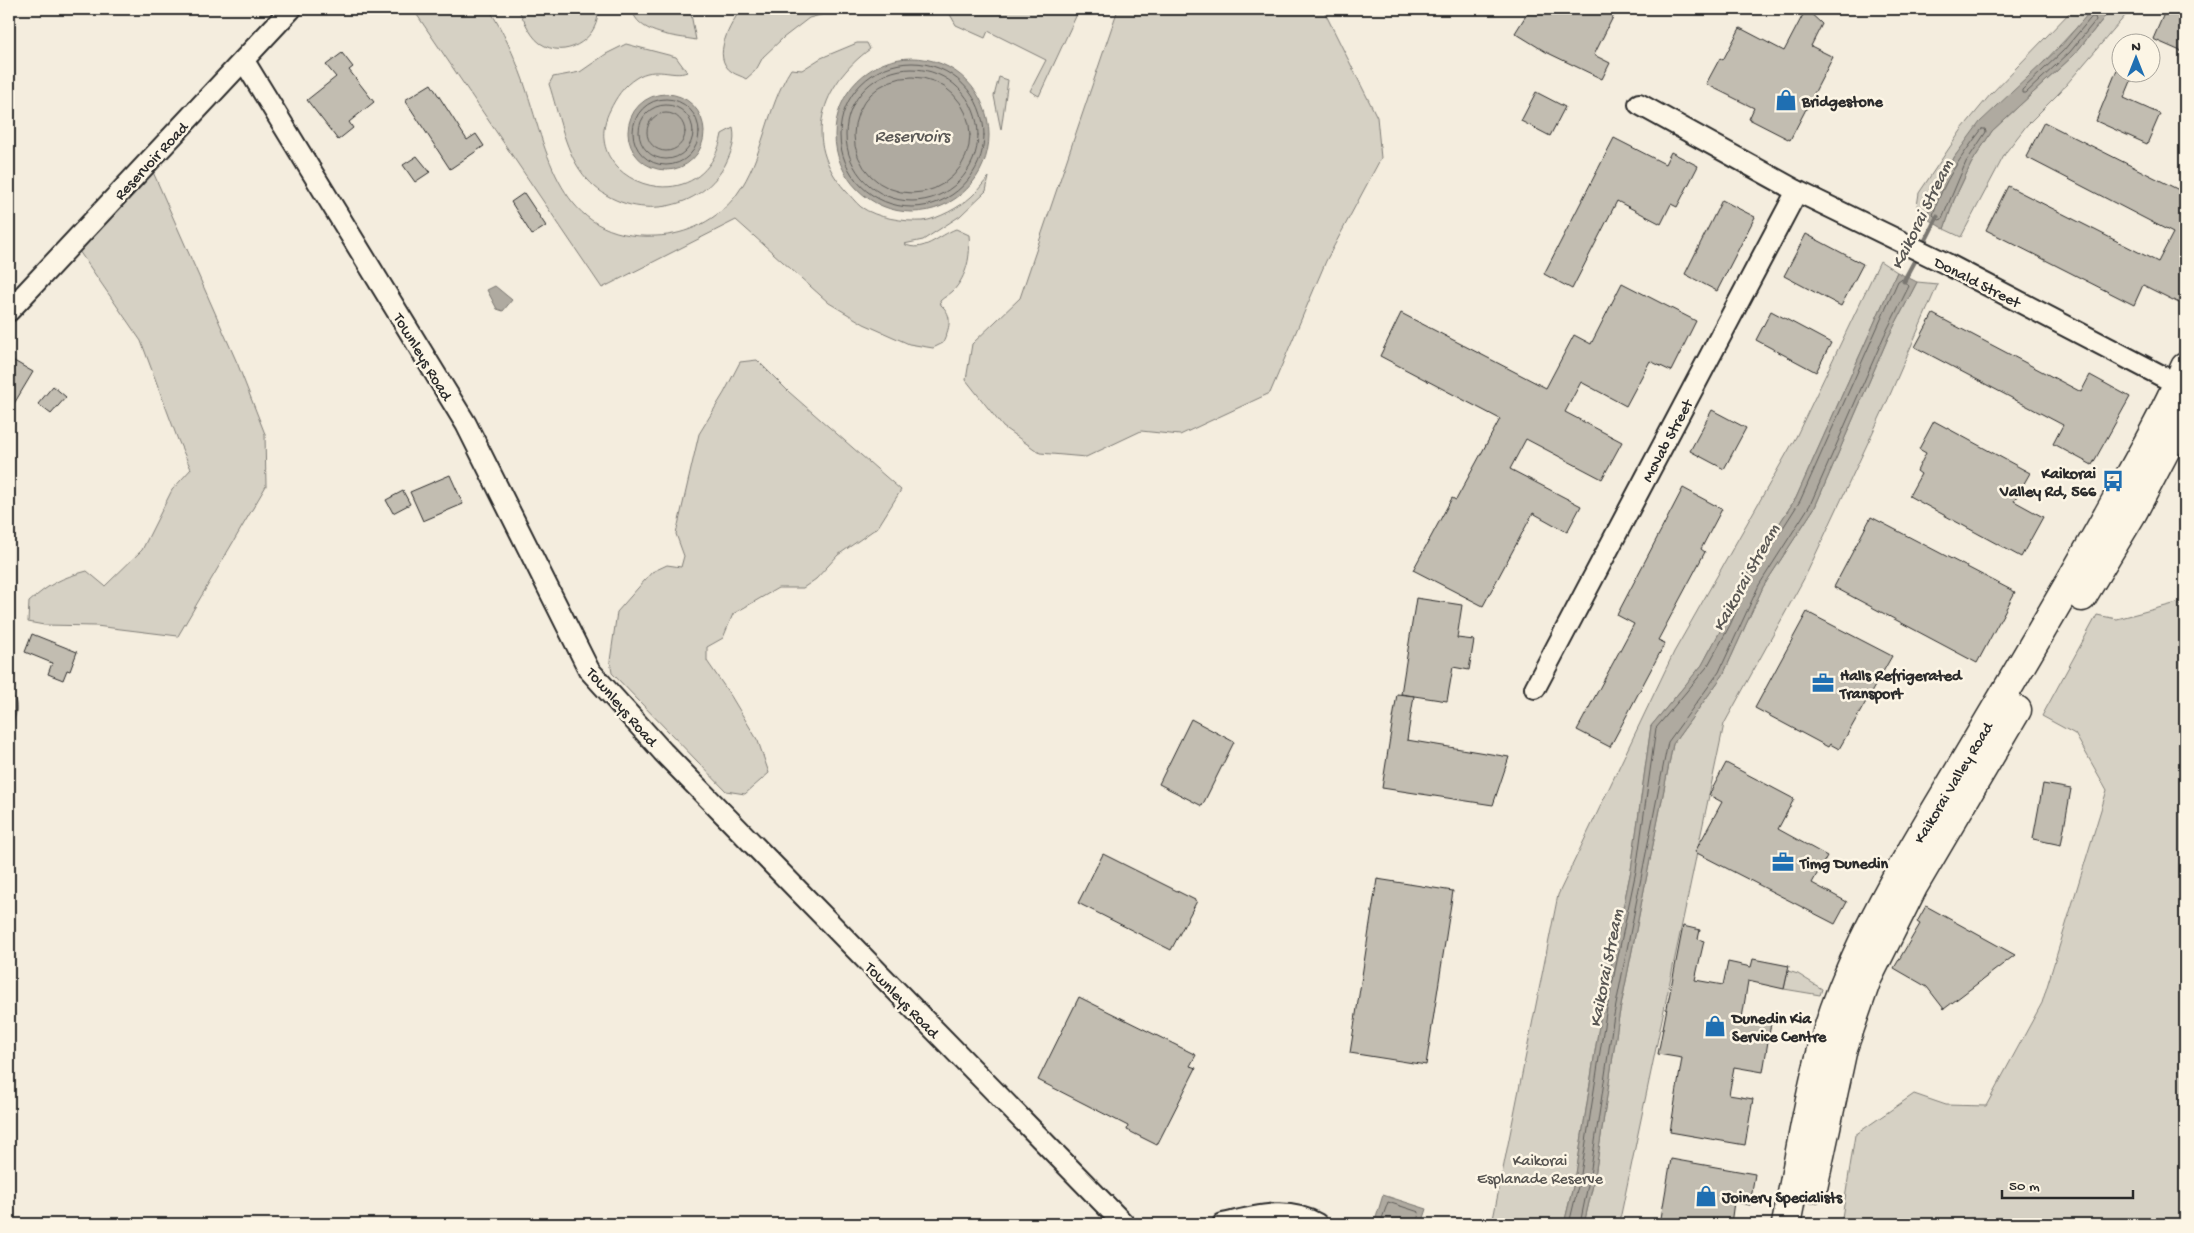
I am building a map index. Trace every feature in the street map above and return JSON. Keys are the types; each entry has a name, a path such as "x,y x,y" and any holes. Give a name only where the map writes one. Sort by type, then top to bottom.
{"main road":[{"name":"Kaikorai Valley Road","path":"1786,1224 1809,1110 1827,1034 1841,993 1859,950 1919,838 2072,578 2183,380"},
{"name":"Kaikorai Valley Road","path":"1805,1224 1843,1048 1867,979 1913,887 2133,512 2185,413"}],"street":[{"name":"Reservoir Road","path":"9,311 291,9"},
{"name":"Townleys Road","path":"244,61 466,424 589,670 663,752 1124,1224"},
{"name":"Donald Street","path":"1639,104 1797,191 2183,380"},
{"name":"McNab Street","path":"1535,688 1797,191"},
{"path":"1222,1224 1276,1213 1297,1215 1316,1224"}],"green space":[{"path":"413,9 489,9 516,61 550,162 562,187 577,208 597,224 623,234 656,236 679,233 701,224 721,211 737,194 746,180 776,100 791,69 802,70 821,58 857,43 867,43 870,49 853,63 839,79 829,97 823,115 821,133 824,152 832,171 855,201 867,211 883,217 908,221 929,220 961,205 974,195 989,177 986,191 960,216 923,240 904,244 918,247 956,229 969,235 969,258 962,279 953,291 940,301 949,318 943,343 933,348 909,344 864,324 829,303 736,220 602,288"},
{"path":"518,9 598,9 594,28 589,36 573,47 555,49 540,43 532,35"},
{"path":"646,9 690,9 696,40 670,36 644,26 633,13"},
{"path":"741,9 844,9 809,18 783,38 763,57 756,70 746,79 732,72 726,66 723,58 724,40"},
{"path":"947,9 1082,9 1078,12 1039,96 1030,91 1046,60 988,31 985,38 956,25"},
{"path":"1118,9 1323,9 1377,117 1381,158 1326,261 1270,393 1180,435 1141,431 1086,457 1040,453 1003,427 966,380 972,344 1020,298"},
{"path":"2073,9 2094,9 1955,156 1934,194 1926,218 1920,216 1917,206 1919,193 1962,129 1990,95"},
{"path":"2111,9 2131,9 2060,92 2027,125 2006,152 1961,237 1944,229 1954,200 1971,164 1992,131 2074,55"},
{"path":"626,44 676,57 687,72 676,74 650,72 643,74 620,92 610,110 604,136 610,157 625,174 646,184 669,187 692,180 711,163 722,134 733,128 731,152 725,165 713,182 697,194 679,203 660,207 640,207 621,202 603,193 579,169 564,134 549,84 553,77 580,72 606,54"},
{"path":"999,77 1008,80 1001,130 994,96"},
{"path":"153,172 238,365 265,434 266,486 178,636 96,626 44,625 28,622 29,602 49,586 62,579 87,571 105,586 142,550 172,490 191,469 178,440 141,341 79,251"},
{"name":"Kaikorai Esplanade Reserve","path":"1880,261 1897,272 1796,498 1746,575 1725,622 1702,665 1651,726 1631,870 1601,1013 1576,1174 1564,1224 1492,1224 1558,895 1674,652 1796,437"},
{"name":"Kaikorai Esplanade Reserve","path":"1917,282 1938,284 1886,404 1806,575 1724,724 1619,1224 1584,1224 1595,1176 1619,1016 1673,744 1723,675 1763,587 1815,507 1888,338"},
{"path":"757,360 789,392 901,490 878,527 838,555 816,579 803,588 778,588 733,614 723,638 707,647 707,661 758,741 769,773 745,794 726,791 612,673 610,661 617,612 652,572 667,565 681,567 684,556 676,534 699,434 740,362"},
{"path":"2177,603 2185,608 2185,1224 1841,1224 1855,1135 1914,1094 1946,1105 1986,1106 2042,1003 2107,790 2075,734 2042,716 2097,615 2117,619"},
{"path":"1788,971 1798,974 1822,989 1820,995 1784,989"}],"water":[{"path":"2092,9 2111,9 2074,55 1992,131 1971,164 1954,200 1944,229 1926,218 1934,194 1955,156 1980,122 2060,47"},
{"name":"Reservoirs","path":"912,58 927,59 942,64 967,80 983,105 988,120 988,150 983,165 967,190 942,206 927,211 912,212 897,211 882,206 857,190 841,165 836,150 835,135 836,120 841,105 857,80 882,64 897,59"},
{"path":"666,94 681,97 693,105 701,117 704,132 701,147 693,159 681,167 666,170 651,167 639,159 631,147 628,132 631,117 639,105 651,97"},
{"path":"1897,272 1917,282 1888,338 1815,507 1763,587 1723,675 1673,744 1619,1016 1595,1176 1584,1224 1564,1224 1576,1174 1601,1013 1631,870 1651,726 1702,665 1725,622 1746,575 1796,498"},
{"path":"495,286 512,300 503,311 497,309 487,290"},
{"path":"9,690 15,700 16,714 9,728"},
{"path":"1383,1195 1427,1209 1422,1224 1374,1224"}],"building":[{"path":"1530,9 1617,9 1594,55 1610,63 1602,79 1546,52 1515,33"},
{"path":"1806,9 1822,24 1811,46 1833,57 1790,140 1749,119 1754,108 1706,84 1720,58 1723,60 1740,28 1784,51"},
{"path":"2166,9 2185,9 2185,53 2162,43 2162,32 2156,32"},
{"path":"342,53 353,67 349,70 374,102 349,122 353,128 338,140 307,100 336,77 326,65"},
{"path":"2112,82 2131,82 2124,98 2160,114 2147,144 2096,121"},
{"path":"431,84 467,140 476,134 484,146 450,169 405,100"},
{"path":"1536,92 1565,107 1550,136 1521,121"},
{"path":"2044,122 2185,193 2185,292 2179,303 2143,285 2134,305 1986,230 2008,186 2158,262 2173,233 2026,157"},
{"path":"1614,138 1665,164 1671,152 1698,166 1677,207 1671,204 1661,224 1617,201 1572,289 1544,274"},
{"path":"417,156 430,172 415,182 403,165"},
{"path":"524,193 546,226 532,235 511,202"},
{"path":"1722,200 1755,217 1717,291 1685,274"},
{"path":"1806,234 1863,264 1841,306 1784,276"},
{"path":"1622,283 1696,321 1671,371 1650,361 1626,406 1581,382 1565,412 1622,442 1602,479 1526,439 1510,469 1581,506 1567,532 1533,513 1483,606 1413,570 1452,498 1456,500 1500,419 1380,356 1401,313 1546,388 1574,335 1591,344"},
{"path":"1771,311 1831,343 1816,372 1756,340"},
{"path":"1933,314 2081,392 2090,375 2130,397 2092,465 2053,444 2063,425 1915,347"},
{"path":"9,358 33,372 9,412"},
{"path":"53,386 66,397 51,414 38,404"},
{"path":"1712,410 1746,428 1724,469 1690,451"},
{"path":"1934,421 2030,473 2014,501 2043,517 2021,557 1909,496 1921,474 1917,471 1926,453 1919,449"},
{"path":"450,475 463,504 423,521 410,492"},
{"path":"1683,488 1722,509 1701,549 1705,552 1658,640 1665,643 1610,747 1577,730 1634,624 1617,615"},
{"path":"403,491 410,504 393,513 386,500"},
{"path":"1871,517 2015,592 1977,663 1834,587"},
{"path":"1416,598 1462,605 1457,638 1474,640 1469,670 1453,667 1447,701 1401,694"},
{"path":"1807,612 1892,656 1839,749 1830,744 1828,747 1755,708"},
{"path":"32,634 77,652 70,671 67,670 63,680 48,674 52,663 25,652"},
{"path":"1397,694 1414,696 1407,740 1509,757 1493,805 1382,788"},
{"path":"1191,719 1234,742 1202,806 1159,784"},
{"path":"1726,763 1794,799 1778,829 1827,856 1812,883 1847,902 1835,924 1695,852 1722,802 1709,795"},
{"path":"2043,784 2071,789 2061,845 2033,839"},
{"path":"1103,854 1197,901 1171,950 1078,903"},
{"path":"1377,879 1453,891 1426,1065 1350,1053"},
{"path":"1926,906 2015,955 1944,1009 1927,987 1894,968 1920,924 1917,922"},
{"path":"1683,926 1700,930 1698,939 1704,941 1695,980 1723,985 1728,962 1751,967 1753,959 1789,966 1784,989 1748,981 1742,1018 1771,1023 1763,1072 1734,1067 1729,1095 1753,1099 1745,1145 1670,1132 1682,1058 1658,1054"},
{"path":"1079,997 1196,1055 1190,1066 1196,1068 1157,1145 1127,1130 1128,1126 1038,1080"},
{"path":"1671,1159 1755,1174 1750,1205 1734,1202 1731,1224 1660,1224"}],"waterway":[{"name":"Kaikorai Stream","path":"1922,247 1937,217"},
{"name":"Kaikorai Stream","path":"1904,281 1918,255"}],"place":[{"name":"Bridgestone","path":"1786,100"},
{"name":"Kaikorai Valley Rd, 566","path":"2113,481"},
{"name":"Halls Refrigerated Transport","path":"1823,683"},
{"name":"Timg Dunedin","path":"1783,862"},
{"name":"Dunedin Kia Service Centre","path":"1715,1026"},
{"name":"Joinery Specialists","path":"1706,1196"}]}
